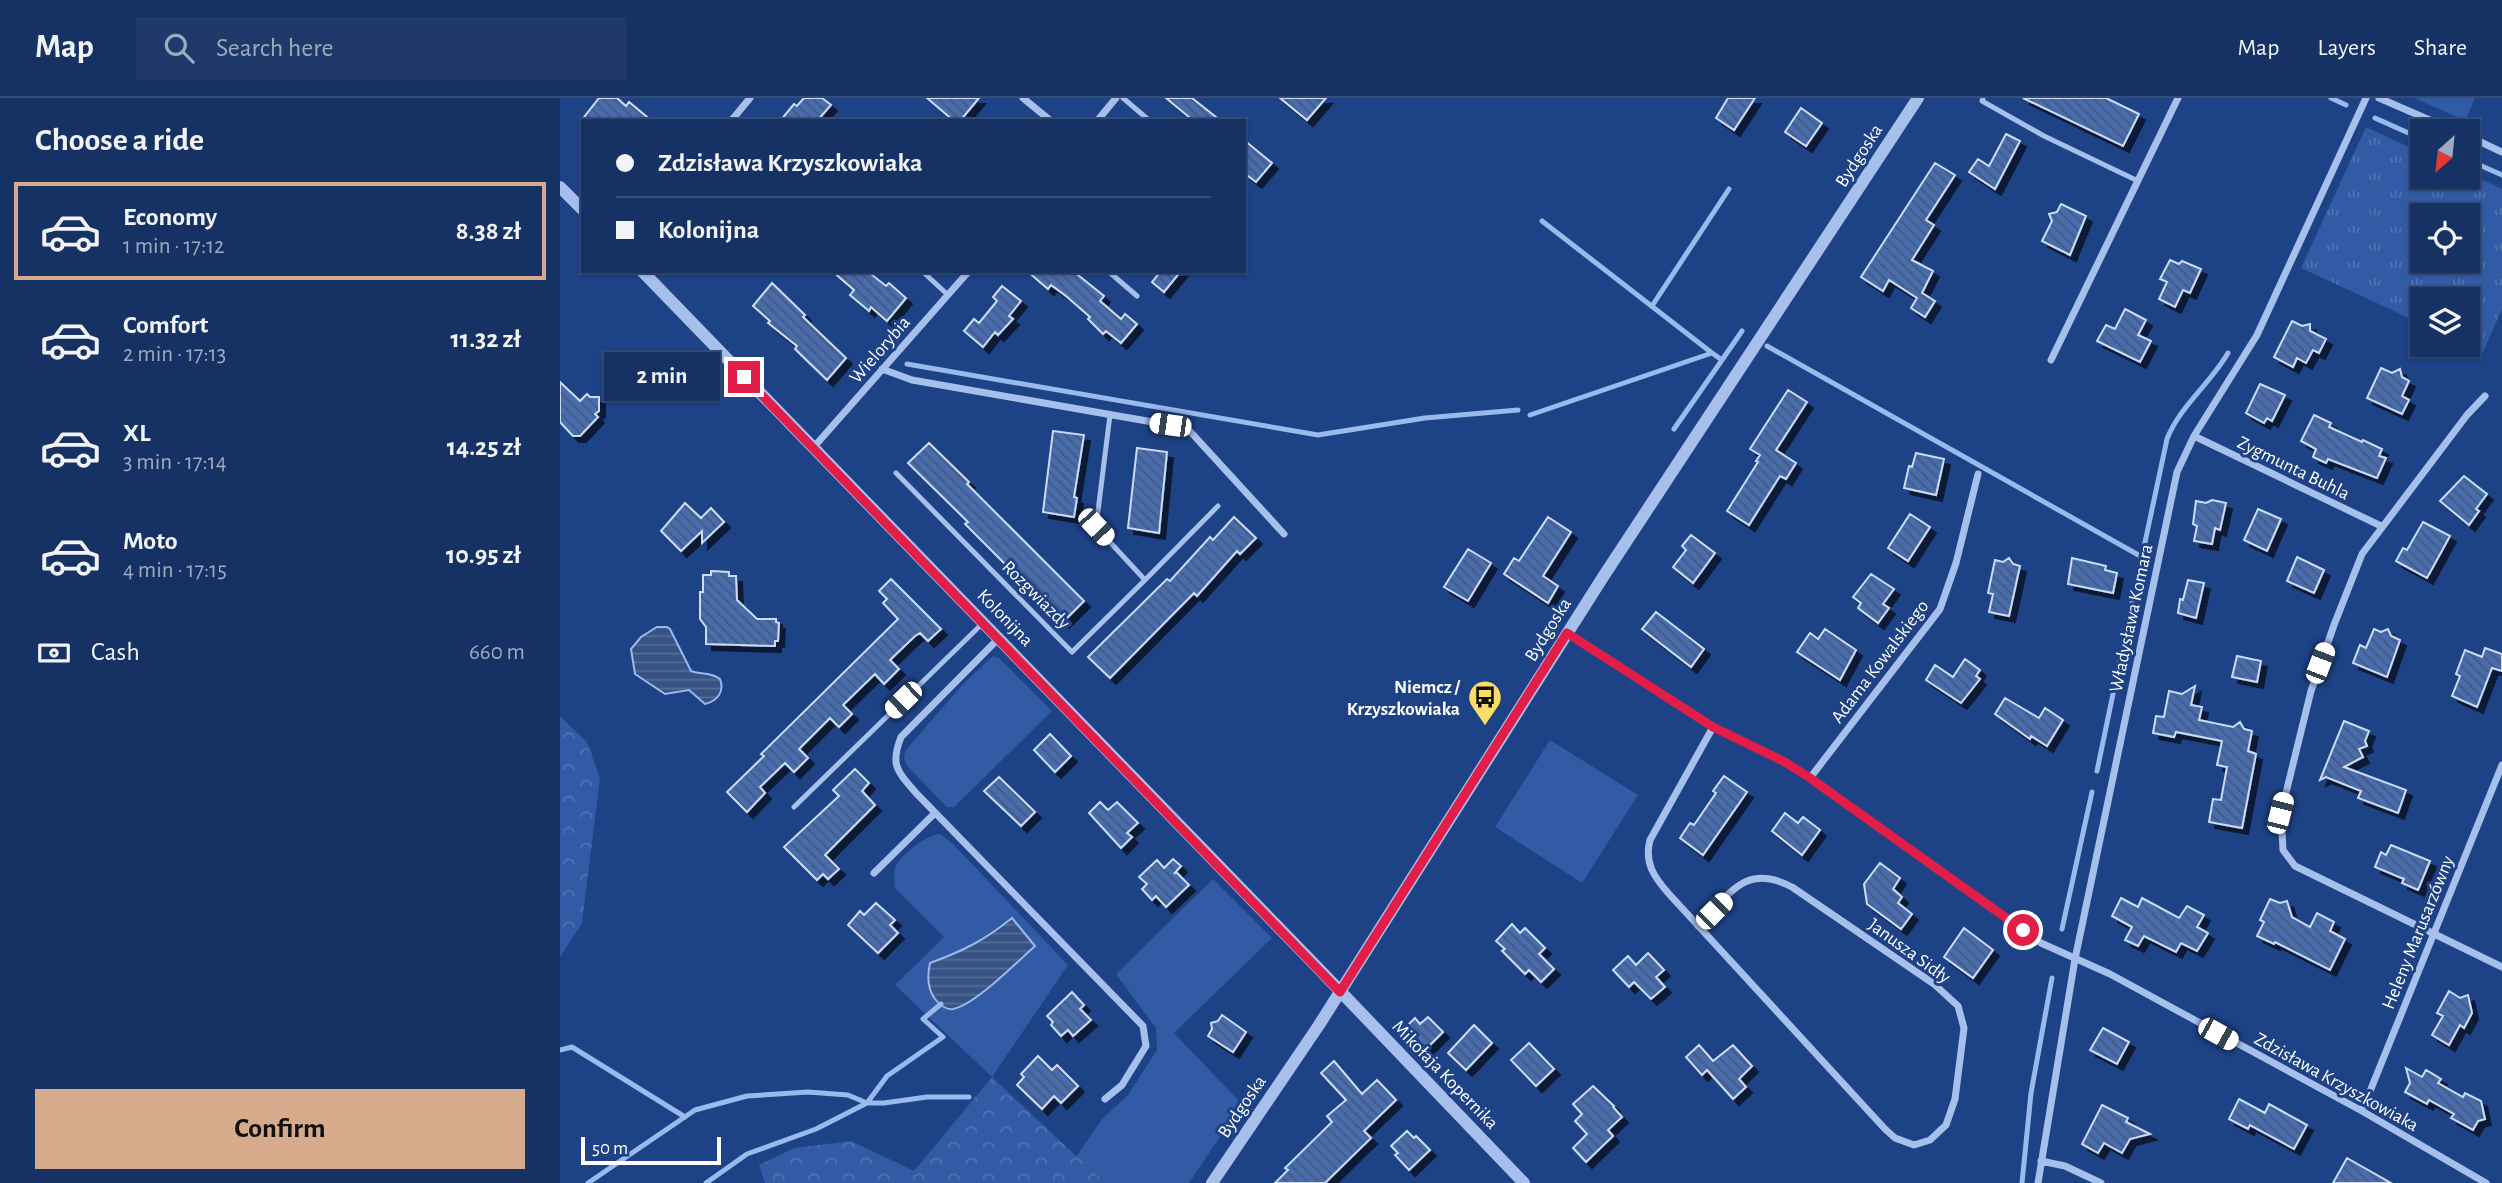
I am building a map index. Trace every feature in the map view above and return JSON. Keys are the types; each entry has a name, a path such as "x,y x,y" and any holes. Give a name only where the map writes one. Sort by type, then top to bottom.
{"street":[{"path":"733,119 750,98"},
{"path":"1023,98 1049,119"},
{"path":"1099,119 1116,98"},
{"name":"Bydgoska","path":"1212,1183 1340,992 1567,633 1918,98"},
{"path":"2051,360 2178,98"},
{"name":"Władysława Komara","path":"2038,1183 2075,959 2177,472 2194,436 2256,335 2367,98"},
{"path":"2379,98 2427,119"},
{"path":"2480,142 2502,152"},
{"path":"560,187 581,209"},
{"name":"Kolonijna","path":"644,273 1340,992"},
{"name":"Wielorybia","path":"813,448 967,273"},
{"path":"882,369 912,380 1187,428 1284,534"},
{"path":"2485,396 2467,415 2362,554 2314,682 2280,813 2283,850 2295,866 2502,967"},
{"name":"Zygmunta Buhla","path":"2194,436 2381,526"},
{"name":"Adama Kowalskiego","path":"1810,778 1940,609 1956,563 1978,474"},
{"name":"Zdzisława Krzyszkowiaka","path":"1567,633 1713,727 1785,762 1810,778 2041,943 2110,974 2362,1111 2486,1183"},
{"path":"999,638 901,737 894,756 898,772 935,813 1143,1026 1146,1046 1122,1085 1105,1099"},
{"name":"Janusza Sidły","path":"1698,926 1745,880 1776,878 1934,984 1958,1006 1964,1028 1955,1099 1945,1125 1930,1140 1914,1144 1895,1138 1698,926 1657,881 1650,868 1647,853 1650,840 1713,727"},
{"name":"Heleny Marusarzówny","path":"2362,1111 2502,765"},
{"path":"874,873 935,813"},
{"name":"Mikołaja Kopernika","path":"1340,992 1524,1183"},
{"path":"2041,1161 2065,1166 2101,1183"}],"lane":[{"path":"1123,98 1148,119"},
{"path":"1983,98 1982,101 2044,136 2138,181"},
{"path":"924,273 948,295"},
{"path":"1110,273 1137,296"},
{"path":"1110,415 1096,527 1146,580 1218,506"},
{"name":"Rozgwiazdy","path":"896,473 1072,652 1146,580"},
{"path":"794,807 984,622"}],"green space":[{"path":"2415,98 2475,98 2466,119"},
{"path":"2366,127 2410,147 2410,189 2480,189 2480,179 2502,189 2502,309 2483,352 2480,351 2480,287 2410,287 2410,318 2301,268"},
{"path":"993,656 999,658 1052,711 954,807 947,807 907,766 905,751 963,684"},
{"path":"560,716 587,742 600,778 582,923 560,957"},
{"path":"1550,740 1638,795 1582,883 1495,827"},
{"path":"940,834 952,843 1068,965 992,1077 895,985 944,937 895,888 894,882 895,870 901,859 916,845","holes":["1012,918 1034,946 982,993 933,997 927,976 930,963 974,945"]},
{"path":"1213,879 1272,938 1174,1033 1242,1104 1189,1183 1105,1183 1076,1157 1102,1119 1128,1095 1157,1050 1156,1028 1116,974"},
{"path":"992,1077 1105,1183 765,1183 759,1165 794,1148 851,1141 914,1171"}],"shaded area":[{"path":"657,627 670,629 691,671 720,679 721,692 713,701 705,704 689,690 665,694 635,674 631,649 641,637"},
{"path":"1012,918 1035,946 973,1000 953,1009 941,1005 932,995 929,986 930,963 973,944"}],"building":[{"path":"599,98 617,98 626,106 629,102 650,119 583,119"},
{"path":"804,98 822,98 831,105 819,119 782,119 794,104 797,106"},
{"path":"927,98 979,98 962,119 952,119"},
{"path":"1166,98 1192,98 1218,119 1187,119 1189,117"},
{"path":"1280,98 1326,98 1307,120"},
{"path":"1728,98 1755,98 1734,130 1716,118"},
{"path":"2023,98 2106,98 2139,114 2123,146"},
{"path":"1801,108 1822,123 1806,146 1785,132"},
{"path":"2006,134 2020,141 1995,189 1969,172 1978,159 1989,166"},
{"path":"1246,142 1272,163 1256,182 1246,174"},
{"path":"1935,163 1955,175 1926,220 1934,225 1912,260 1933,271 1922,293 1935,301 1925,317 1911,308 1917,298 1889,280 1883,291 1861,277"},
{"path":"2061,204 2086,216 2070,255 2042,241 2052,221 2049,214 2057,212"},
{"path":"2170,260 2179,264 2182,261 2201,269 2190,293 2183,290 2175,307 2159,299 2167,282 2160,279"},
{"path":"834,273 870,273 886,286 889,283 906,298 887,321 871,307 869,311 850,295 854,290"},
{"path":"1029,273 1075,273 1104,296 1100,301 1121,319 1125,314 1137,324 1121,343 1106,331 1103,334 1088,319 1090,317 1066,296 1051,285 1048,289"},
{"path":"1159,273 1179,273 1164,292 1152,282"},
{"path":"772,283 846,358 827,380 795,349 797,346 768,323 770,321 753,306"},
{"path":"1002,286 1021,301 1009,316 1013,319 998,335 995,332 983,347 964,331 974,319 979,323 997,301 993,297"},
{"path":"2125,309 2146,320 2138,335 2151,341 2140,362 2097,341 2106,325 2115,329"},
{"path":"2292,321 2302,326 2310,324 2310,331 2326,339 2319,353 2313,350 2306,363 2297,358 2293,367 2274,357"},
{"path":"2381,368 2392,373 2400,369 2402,377 2409,381 2402,396 2409,400 2402,414 2367,398"},
{"path":"560,382 580,401 587,394 590,397 599,397 599,411 595,414 598,417 580,436 573,436 560,422"},
{"path":"2260,384 2285,395 2272,421 2267,418 2264,423 2246,413"},
{"path":"1788,390 1807,402 1776,450 1796,463 1786,479 1780,476 1749,525 1727,511 1758,462 1756,461 1760,455 1750,449"},
{"path":"2314,415 2331,423 2329,427 2382,449 2379,456 2386,458 2377,478 2328,459 2326,463 2313,457 2316,449 2301,441"},
{"path":"1053,431 1084,435 1074,497 1077,498 1074,517 1043,512"},
{"path":"929,443 1084,601 1063,622 908,463"},
{"path":"1137,448 1167,452 1159,533 1128,528"},
{"path":"1916,453 1944,459 1936,495 1904,488 1909,466 1912,467"},
{"path":"2464,476 2487,494 2469,525 2440,501"},
{"path":"2212,500 2226,503 2220,530 2215,528 2212,544 2194,541 2197,526 2193,524 2196,501 2206,503"},
{"path":"685,503 701,518 711,508 724,522 702,543 702,531 681,551 661,531"},
{"path":"2258,509 2281,519 2267,551 2244,540"},
{"path":"1910,514 1930,527 1908,561 1888,548"},
{"path":"1234,517 1256,538 1240,554 1237,551 1197,596 1194,593 1110,678 1088,657 1167,579 1170,581 1210,537 1213,540"},
{"path":"1548,517 1571,532 1543,576 1558,586 1548,603 1504,574 1514,558 1519,561"},
{"path":"2423,522 2450,536 2427,578 2396,561 2403,548 2407,550"},
{"path":"1691,535 1715,553 1693,583 1673,567 1686,550 1682,546"},
{"path":"1468,549 1491,563 1468,601 1444,587"},
{"path":"2297,557 2324,570 2314,593 2287,581"},
{"path":"2009,558 2013,564 2020,566 2009,616 1989,612 1993,594 1988,593 1995,560 2003,562"},
{"path":"2072,558 2106,566 2105,570 2117,573 2113,593 2068,584"},
{"path":"711,571 729,572 729,576 736,576 737,600 757,619 776,619 779,623 775,646 706,644 706,627 700,619 700,592 703,592 703,575 711,575"},
{"path":"1871,574 1894,589 1883,604 1889,608 1878,623 1858,608 1861,603 1853,597"},
{"path":"891,579 941,629 928,641 920,633 915,636 890,660 899,669 884,684 875,674 843,705 852,714 839,727 830,718 799,749 808,758 794,772 785,763 760,787 765,793 747,812 727,792 764,756 761,754 898,619 883,603 887,599 879,591"},
{"path":"2188,580 2204,583 2196,618 2178,613 2180,599 2183,600"},
{"path":"1656,612 1704,649 1691,667 1642,629"},
{"path":"1825,629 1856,650 1840,680 1797,652 1810,633 1818,639"},
{"path":"2374,629 2381,632 2388,629 2391,636 2400,640 2387,677 2353,663 2360,645 2366,648"},
{"path":"2485,648 2502,654 2502,671 2492,668 2477,707 2452,696 2460,676 2456,674 2465,650 2482,657"},
{"path":"2237,656 2261,661 2257,682 2232,677"},
{"path":"1965,659 1980,670 1976,676 1980,679 1961,703 1926,680 1935,665 1953,677"},
{"path":"2195,686 2191,705 2202,707 2199,720 2233,727 2240,722 2244,729 2252,731 2248,751 2256,754 2242,828 2209,822 2213,799 2221,800 2227,767 2217,765 2222,741 2176,732 2174,737 2153,733 2156,716 2164,717 2169,691 2182,694"},
{"path":"2005,698 2039,718 2045,708 2063,720 2047,746 2031,736 2030,739 1995,714"},
{"path":"2344,721 2369,731 2365,741 2367,746 2359,749 2363,757 2344,767 2406,790 2398,813 2358,798 2361,791 2326,777 2320,780"},
{"path":"1050,734 1071,756 1055,772 1034,750"},
{"path":"855,769 869,783 862,791 875,805 825,855 839,869 828,879 823,874 817,880 784,847 839,796 833,790"},
{"path":"1724,776 1747,792 1703,855 1680,838 1690,823 1694,825"},
{"path":"999,777 1035,812 1021,826 984,791"},
{"path":"1100,802 1108,810 1117,802 1138,823 1127,833 1132,837 1121,848 1089,813"},
{"path":"1785,813 1798,823 1803,817 1820,830 1802,855 1772,831"},
{"path":"2391,845 2430,861 2418,890 2402,883 2404,879 2375,867 2381,852 2386,855"},
{"path":"1173,859 1181,866 1174,874 1176,872 1189,885 1166,907 1156,896 1152,900 1142,889 1147,884 1139,877 1157,860 1164,868"},
{"path":"1880,863 1900,878 1893,889 1902,897 1898,903 1912,914 1901,929 1867,904 1864,884"},
{"path":"2121,898 2138,907 2142,898 2179,918 2187,906 2204,915 2197,927 2208,933 2197,951 2181,943 2176,952 2144,936 2138,946 2125,940 2132,927 2112,916"},
{"path":"2270,899 2280,903 2287,901 2292,917 2310,927 2317,913 2334,922 2330,931 2345,939 2330,970 2275,942 2274,944 2257,936 2264,922 2260,920"},
{"path":"876,903 895,920 890,925 898,933 878,953 848,925 860,911 864,915"},
{"path":"1512,924 1520,933 1525,928 1545,948 1539,954 1554,969 1541,982 1529,970 1525,974 1496,941"},
{"path":"1964,928 1993,950 1973,978 1944,957"},
{"path":"1648,953 1664,970 1656,977 1665,987 1651,999 1634,982 1629,987 1613,970 1628,956 1636,965"},
{"path":"2449,991 2460,998 2468,995 2472,1013 2464,1028 2460,1025 2449,1045 2432,1035 2443,1016 2437,1013"},
{"path":"1072,992 1084,1005 1080,1009 1091,1020 1073,1036 1068,1030 1061,1036 1047,1016"},
{"path":"1222,1015 1246,1032 1233,1052 1208,1036 1212,1029 1211,1023 1218,1021"},
{"path":"1428,1017 1443,1032 1423,1052 1402,1031 1415,1018 1420,1024"},
{"path":"1474,1025 1492,1043 1466,1070 1448,1053"},
{"path":"2103,1028 2129,1042 2117,1064 2090,1050"},
{"path":"1529,1043 1554,1069 1536,1086 1511,1060"},
{"path":"1699,1045 1713,1061 1733,1045 1752,1066 1739,1079 1746,1087 1733,1099 1707,1070 1702,1075 1686,1057"},
{"path":"1038,1056 1052,1070 1057,1065 1078,1086 1061,1103 1054,1096 1042,1109 1017,1085 1024,1077 1021,1074"},
{"path":"1334,1061 1362,1094 1377,1080 1396,1100 1364,1131 1371,1138 1325,1183 1275,1183 1288,1170 1285,1168 1332,1122 1327,1116 1346,1100 1321,1073"},
{"path":"2406,1068 2422,1077 2426,1070 2441,1079 2438,1083 2463,1097 2465,1093 2481,1101 2485,1119 2478,1121 2473,1130 2451,1118 2454,1114 2429,1100 2427,1104 2405,1092 2410,1083"},
{"path":"1593,1086 1622,1117 1608,1130 1613,1136 1586,1162 1573,1148 1587,1134 1575,1121 1582,1114 1573,1104"},
{"path":"2239,1099 2265,1113 2269,1104 2307,1125 2294,1149 2250,1125 2248,1129 2229,1119"},
{"path":"2102,1105 2128,1118 2126,1122 2150,1134 2130,1139 2122,1153 2104,1143 2098,1153 2082,1144"},
{"path":"1407,1131 1430,1150 1409,1170 1395,1155 1398,1153 1391,1146"},
{"path":"2347,1158 2391,1183 2333,1183"}],"waterway":[{"path":"2331,98 2346,105"},
{"path":"2375,118 2410,134"},
{"path":"2480,165 2502,175"},
{"path":"1652,306 1729,189"},
{"path":"1542,221 1712,353"},
{"path":"1530,415 1712,353 1722,360 1742,331"},
{"path":"1767,346 2142,557"},
{"path":"2131,608 2167,439 2179,416 2228,353"},
{"path":"1674,429 1722,360"},
{"path":"907,364 1318,435 1425,418 1518,410"},
{"path":"2097,771 2125,636"},
{"path":"2062,929 2092,792"},
{"path":"2022,1183 2031,1093 2052,978"},
{"path":"706,1183 747,1154 816,1129 867,1103 887,1076 943,1037 923,1019 941,1004"},
{"path":"560,1050 572,1047 685,1117"},
{"path":"588,1183 695,1110 747,1096 808,1092 848,1095 867,1103 927,1097 969,1097"}],"place":[{"name":"Niemcz / Krzyszkowiaka","path":"1485,727"}],"route":[{"path":"744,377 1340,992 1567,633 1713,727 1785,762 1810,778 2023,930"}]}
